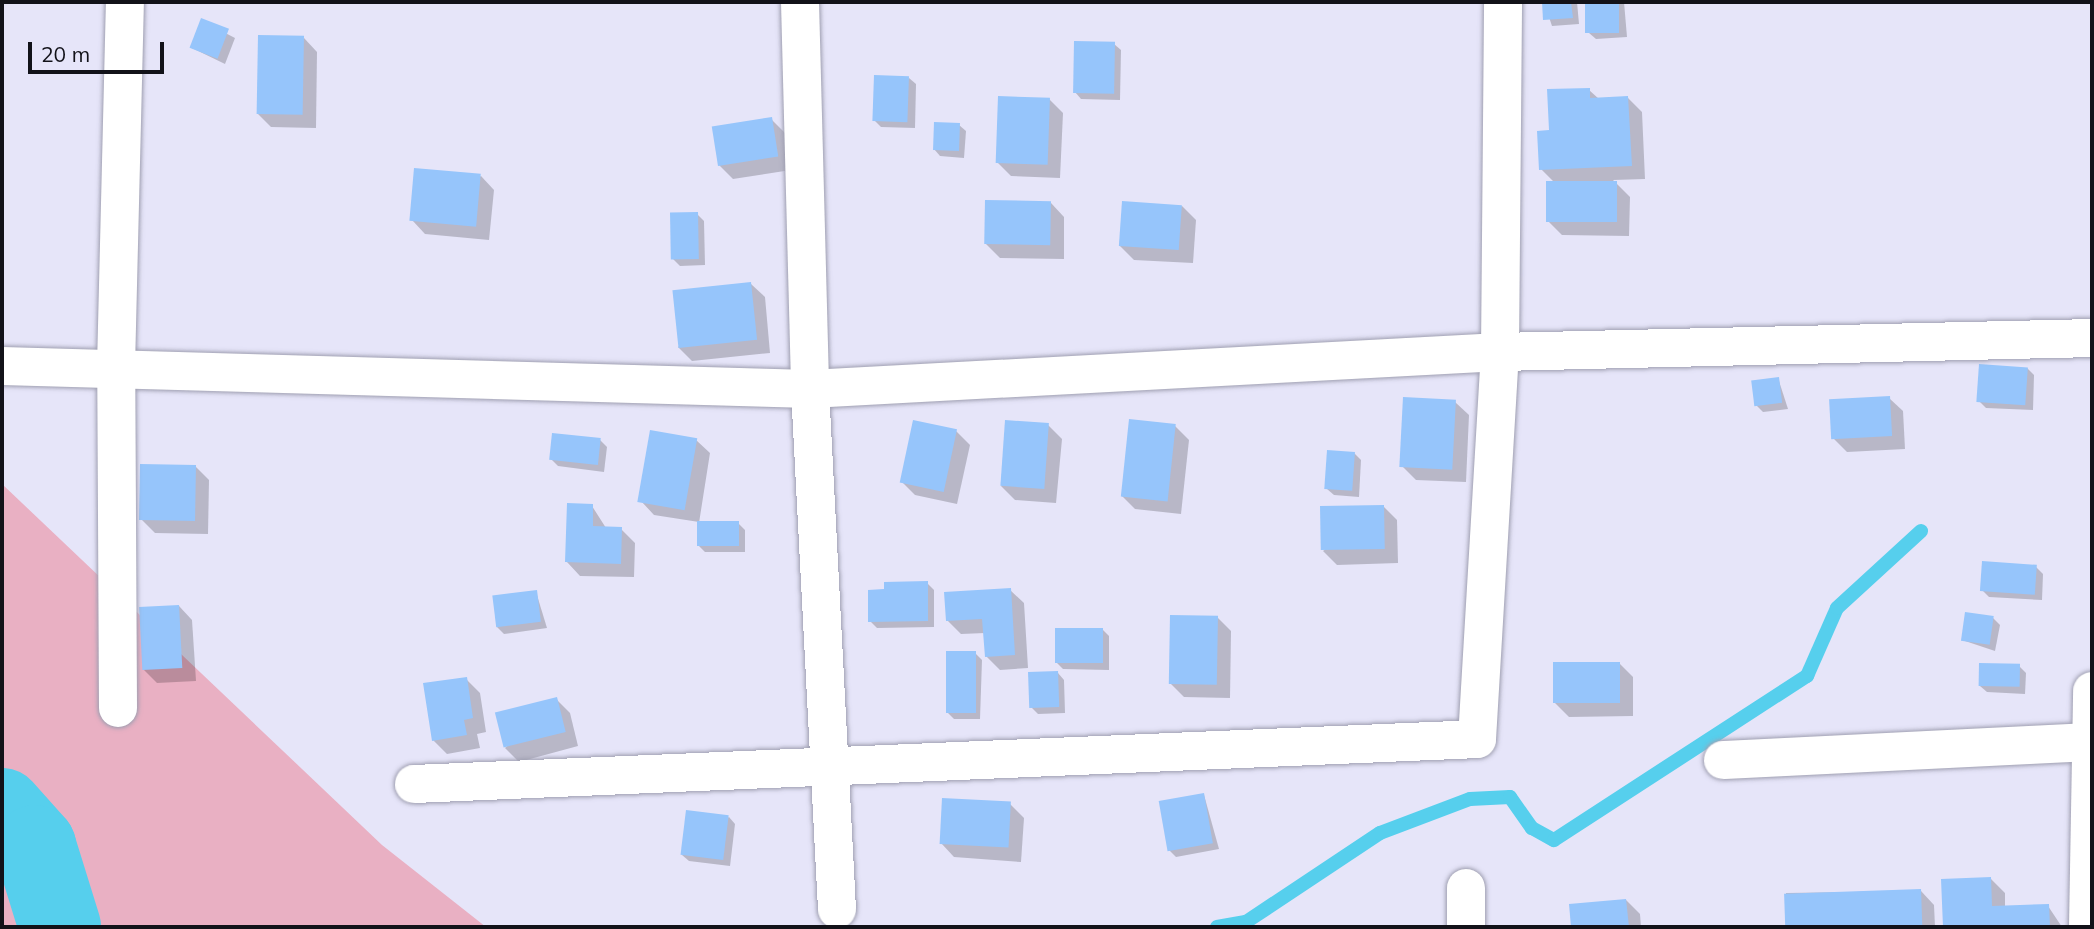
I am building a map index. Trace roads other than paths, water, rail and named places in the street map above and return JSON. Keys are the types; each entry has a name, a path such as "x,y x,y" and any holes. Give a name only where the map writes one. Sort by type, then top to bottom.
{"street":[{"path":"118,708 116,367 125,2"},
{"path":"800,2 810,389 826,762 837,909"},
{"path":"414,784 826,762 1477,739 1500,352 1503,2"},
{"path":"2,366 116,367 810,389 1500,352 2092,338"},
{"path":"2088,927 2092,691"},
{"path":"1723,760 2092,742"},
{"path":"1466,888 1466,927"}],"waterway":[{"path":"1217,927 1246,922 1380,833 1470,799 1510,797 1532,828 1554,840 1807,676 1837,608 1921,531"},
{"path":"2,809 35,846 60,927"}]}
